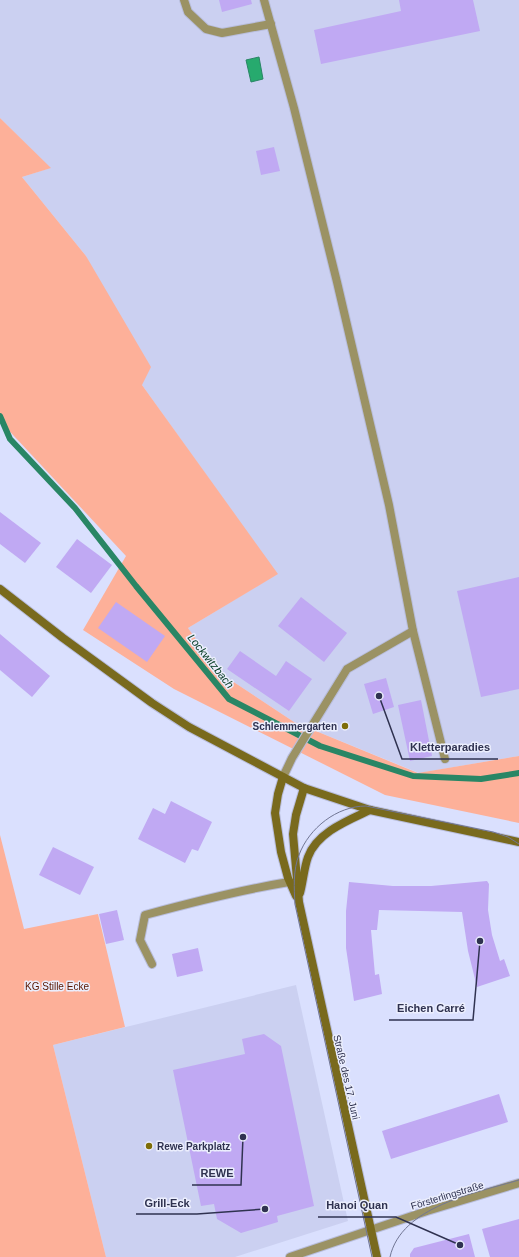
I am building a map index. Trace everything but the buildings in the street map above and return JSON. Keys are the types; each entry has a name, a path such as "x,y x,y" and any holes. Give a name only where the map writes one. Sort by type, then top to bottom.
{"street":[{"path":"184,0 188,12 206,29 222,33 271,24"},
{"path":"264,0 294,108 337,282 389,505 413,632 445,759"},
{"path":"0,589 63,638 152,703 189,727 304,788 370,810 519,842"},
{"path":"283,777 292,758 347,669 413,632"},
{"name":"Straße des 17. Juni","path":"283,777 275,813 281,852 289,882 299,902"},
{"name":"Straße des 17. Juni","path":"304,788 296,815 293,834 299,902 377,1257"},
{"path":"299,902 308,856 315,844 335,826 370,810"},
{"path":"152,964 140,940 145,915 226,894 289,882"},
{"name":"Försterlingstraße","path":"290,1257 427,1211 519,1183"}],"shaded area":[{"path":"0,0 519,0 519,756 419,773 294,722 220,673 188,628 277,574 142,385 86,256 22,177 50,168 0,118"},
{"path":"259,57 263,79 251,82 246,60"},
{"path":"296,985 348,1221 235,1257 106,1257 53,1045"}],"green space":[{"path":"0,118 51,168 22,177 86,256 151,367 142,385 278,574 188,628 220,673 294,722 418,773 519,756 519,823 385,795 174,689 83,630 126,556 0,421"},
{"name":"KG Stille Ecke","path":"0,835 24,929 98,914 125,1027 53,1045 106,1257 0,1257"}],"waterway":[{"name":"Lockwitzbach","path":"0,416 10,439 75,508 136,586 229,699 320,746 413,776 481,779 519,773"}],"tram line":[{"path":"372,1257 295,904 294,885 299,855 310,836 325,820 345,810 366,806 493,832 508,837 519,844"},
{"path":"390,1257 397,1240 409,1225 424,1214 442,1204 482,1190 519,1180"}],"place":[{"name":"Kletterparadies","path":"379,696"},
{"name":"Schlemmergarten","path":"345,726"},
{"name":"Eichen Carré","path":"480,941"},
{"name":"REWE","path":"243,1137"},
{"name":"Rewe Parkplatz","path":"149,1146"},
{"name":"Grill-Eck","path":"265,1209"},
{"name":"Hanoi Quan","path":"460,1245"}]}
